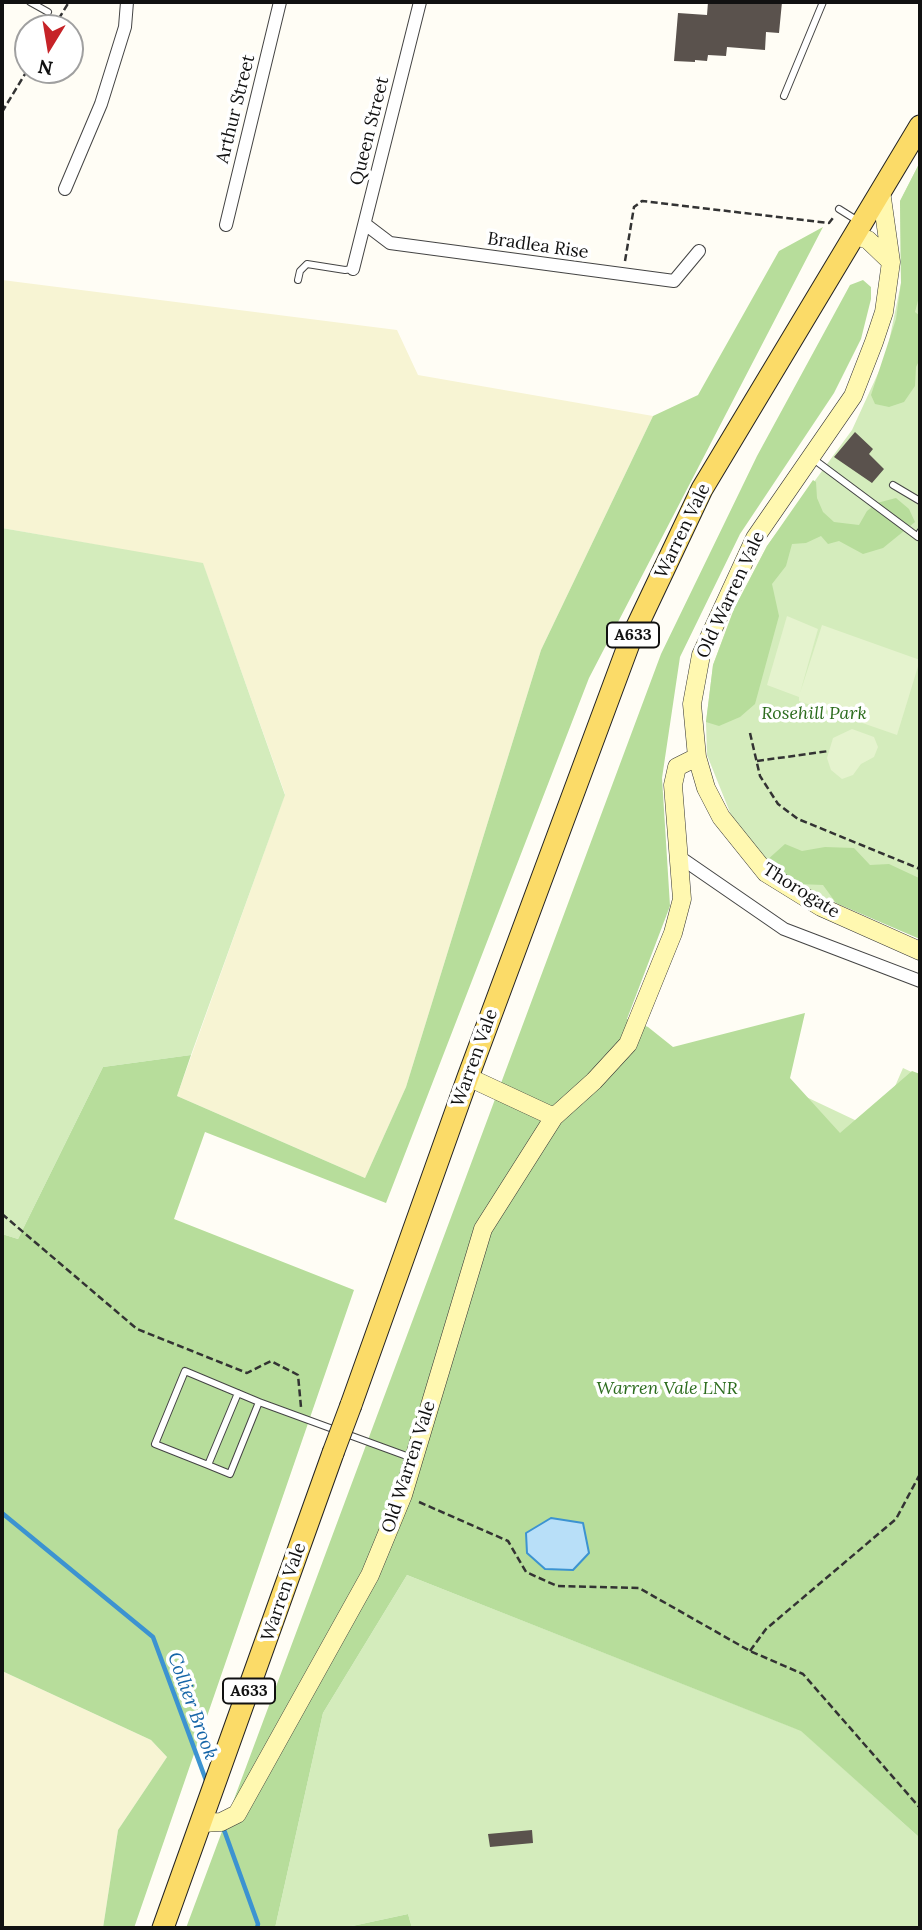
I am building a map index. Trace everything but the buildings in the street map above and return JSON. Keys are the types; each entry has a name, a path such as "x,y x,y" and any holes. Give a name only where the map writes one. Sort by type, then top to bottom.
{"main road":[{"name":"A633","path":"859,229 920,126"},
{"name":"Warren Vale","path":"163,1928 468,1077 630,641 702,489 859,229"}],"street":[{"path":"65,189 101,104 125,27 127,2"},
{"name":"Arthur Street","path":"226,225 280,2"},
{"name":"Queen Street","path":"353,269 420,2"},
{"name":"Old Warren Vale","path":"202,1823 221,1822 237,1814 370,1575 403,1495 483,1229 554,1117 594,1081 628,1044 673,933 682,899 681,858 673,813 673,785 677,768 697,757 692,704 701,655 755,538 853,396 884,312 891,262 881,191"},
{"name":"Bradlea Rise","path":"365,224 390,243 674,281 699,251"},
{"path":"859,229 891,262"},
{"name":"Thorogate","path":"697,757 706,788 721,817 766,873 821,907 920,950"},
{"path":"681,858 784,929 920,981"},
{"path":"468,1077 554,1117"}],"lane":[{"path":"30,2 48,12"},
{"path":"784,96 823,2"},
{"path":"839,209 859,229"},
{"path":"298,280 300,271 307,264 353,269"},
{"path":"812,458 919,536"},
{"path":"893,485 920,501"},
{"path":"260,1402 230,1474 155,1444 185,1371 260,1402 302,1415 414,1458"},
{"path":"208,1465 238,1393"}],"path":[{"path":"2,112 19,84"},
{"path":"623,276 631,216 634,207 642,201 829,223 839,209"},
{"path":"750,733 760,776 778,804 798,819 920,869"},
{"path":"757,761 829,751"},
{"path":"2,1214 137,1329 247,1373 271,1361 298,1374 302,1415"},
{"path":"750,1651 766,1629 896,1519 920,1474"},
{"path":"403,1495 508,1542 526,1572 557,1586 639,1588 750,1651 803,1674 920,1807"}],"shaded area":[{"path":"2,280 397,330 418,375 653,416 541,650 406,1087 365,1178 177,1096 285,794 203,564 2,528"},
{"path":"2,1671 151,1740 167,1757 118,1830 103,1928 2,1928"}],"green space":[{"name":"Rosehill Park","path":"920,162 920,939 818,895 773,869 731,815 707,755 706,722 713,665 734,609 767,546 852,430 886,356 901,283 900,201"},
{"path":"920,162 920,293 915,312 920,316 920,359 916,367 915,386 904,402 889,407 875,404 871,395 896,319 901,283 900,201"},
{"path":"823,227 589,678 386,1203 205,1132 174,1219 354,1290 134,1928 103,1928 118,1830 167,1757 151,1740 2,1671 2,1234 18,1239 103,1067 191,1055 177,1096 365,1178 406,1087 541,650 653,416 698,395 779,251"},
{"name":"Warren Vale LNR","path":"863,280 871,287 871,299 861,339 834,393 740,534 680,657 662,778 670,906 627,1019 648,1027 673,1047 805,1013 790,1078 840,1133 912,1071 920,1074 920,1838 801,1731 407,1575 323,1713 275,1928 186,1928 661,654 757,456 850,285"},
{"path":"813,480 816,482 817,498 823,512 834,522 859,525 867,511 877,503 896,498 909,509 915,522 883,548 863,554 839,541 828,544 821,536 806,543 792,544 786,566 772,584 779,616 755,704 740,717 719,726 706,722 713,665 734,609 767,546"},
{"path":"2,528 203,563 285,795 191,1055 103,1067 18,1239 2,1234"},
{"path":"787,616 818,629 800,693 822,625 920,660 897,735 799,701 799,697 767,685"},
{"path":"852,729 874,737 878,747 874,757 861,764 853,775 842,779 831,770 827,758 833,738"},
{"path":"785,844 802,851 825,847 854,848 870,865 889,864 919,878 920,939 836,903 823,885 799,884 773,869 766,861"},
{"path":"682,1057 783,1086 876,1130 903,1068 920,1076 804,1733 920,1838 920,1928 412,1928 408,1914 343,1928 275,1928 323,1713 407,1575 797,1729"},
{"path":"408,1914 412,1928 343,1928"}],"water":[{"path":"551,1518 583,1523 589,1553 573,1570 545,1569 527,1553 526,1533"}],"waterway":[{"name":"Collier Brook","path":"2,1513 153,1637 207,1783"},
{"name":"Collier Brook","path":"223,1827 258,1924 257,1928"}]}
